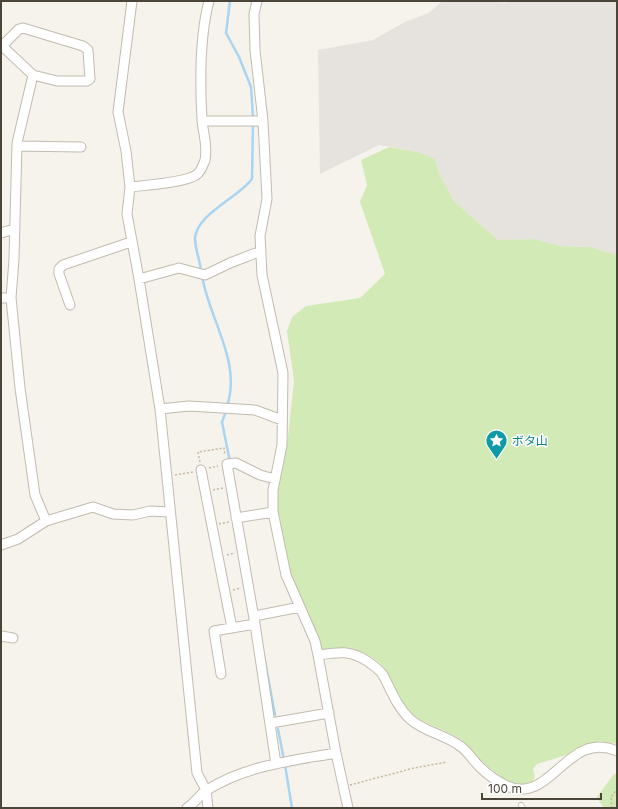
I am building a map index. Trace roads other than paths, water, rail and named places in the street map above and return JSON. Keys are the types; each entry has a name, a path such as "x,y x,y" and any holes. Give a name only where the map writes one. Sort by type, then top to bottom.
{"street":[{"path":"132,1 118,112 126,151 130,187 126,214 139,279 160,409 198,773 206,790 208,808"},
{"path":"130,187 186,180 201,170 205,159 206,143 202,121 205,15 209,1"},
{"path":"257,1 254,14 256,121 267,199 260,236 262,274 283,372 282,444 273,490 273,512 286,575 314,641 318,655 348,808"},
{"path":"23,28 83,46 88,50 90,79 87,81 57,81 34,75 2,45 19,29 23,28"},
{"path":"34,75 16,146 11,298 20,388 35,495 46,521"},
{"path":"202,121 256,121"},
{"path":"16,146 81,147"},
{"path":"1,233 14,229"},
{"path":"70,305 59,274 59,269 63,264 131,242"},
{"path":"139,279 180,268 202,274 261,251"},
{"path":"1,298 11,298"},
{"path":"160,409 189,406 255,410 282,420"},
{"path":"276,479 260,475 236,463 230,464 231,487 239,518 243,552 256,618 271,723 281,763"},
{"path":"201,470 232,628"},
{"path":"1,546 18,539 46,521 93,507 113,514 133,515 150,511 170,512"},
{"path":"239,518 273,512"},
{"path":"221,674 214,631 232,628 256,618 300,607"},
{"path":"1,636 13,638"},
{"path":"318,655 345,652 357,654 375,666 382,673 402,711 415,724 426,730 440,734 461,746 480,768 496,780 513,789 529,790 540,785 571,758 585,749 598,746 617,751"},
{"path":"271,723 329,713"},
{"path":"187,808 196,802 206,790 242,772 336,753"}],"waterway":[{"path":"230,1 226,33 239,57 251,87 253,118"},
{"path":"201,271 195,242 197,229 210,214 246,186 252,179 253,123"},
{"path":"202,276 211,308 228,357 231,390 227,406"},
{"path":"226,411 222,422 230,462"},
{"path":"264,656 275,715"},
{"path":"278,729 284,760"},
{"path":"285,765 292,808"}],"place":[{"name":"ボタ山","path":"497,460"}]}
